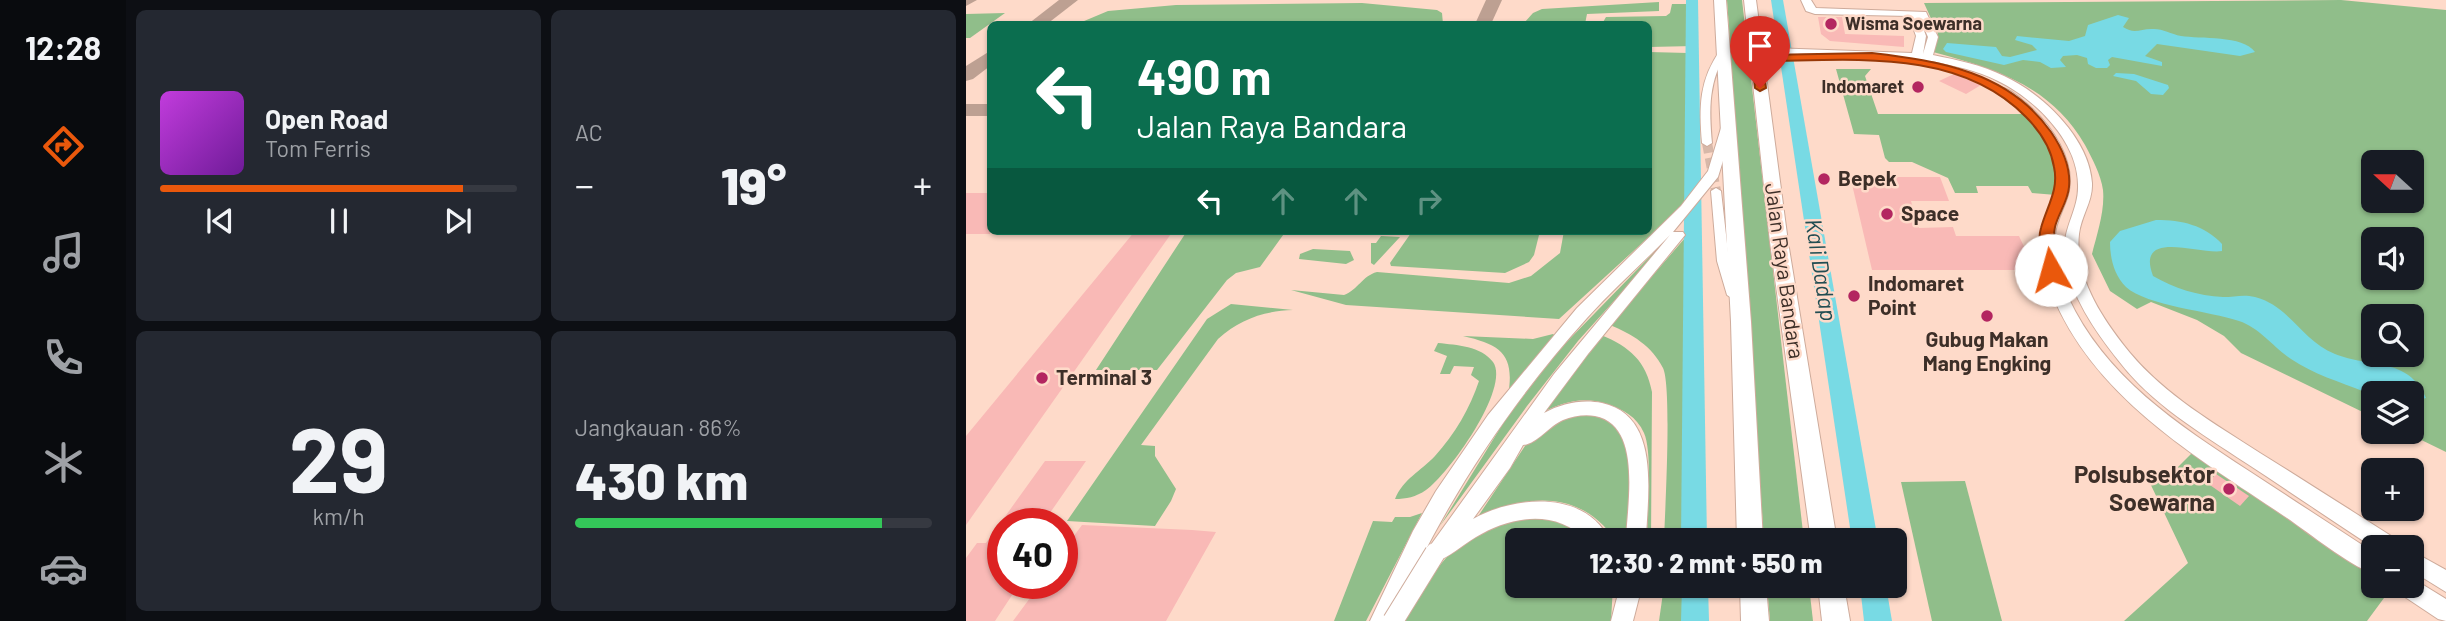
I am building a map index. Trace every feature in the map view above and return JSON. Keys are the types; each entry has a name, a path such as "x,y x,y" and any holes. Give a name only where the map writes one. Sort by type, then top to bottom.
{"main road":[{"name":"Jalan Raya Bandara","path":"1720,0 1741,322 1749,528"},
{"name":"Jalan Raya Bandara","path":"1749,0 1764,54 1779,242 1822,528"},
{"path":"1754,598 1755,621"},
{"path":"1833,598 1836,621"}],"street":[{"path":"1806,0 1809,9 1815,11 1914,13 1912,15 1921,36 1921,59"},
{"path":"1707,143 1706,87 1714,63 1724,51"},
{"path":"1764,54 1921,59 1971,68 2022,90 2050,114 2073,144 2085,180 2085,193 2072,233 2072,257 2092,307 2122,356 2152,386 2202,425 2372,535"},
{"path":"1921,59 1968,75 2016,100 2037,121 2052,144 2061,166 2063,188 2048,228 2047,254 2067,308 2096,358 2137,400 2188,441 2361,556"},
{"path":"1391,621 1435,553 1496,471 1560,376 1634,285 1665,241 1707,194 1728,121"},
{"path":"1707,194 1741,322"},
{"path":"1381,621 1394,589 1441,499 1467,459 1534,370 1583,312 1665,241"},
{"path":"1496,471 1533,429 1555,414 1585,407 1612,414 1626,424 1636,443 1636,528"},
{"path":"1391,621 1442,551 1469,529 1500,514 1538,509 1563,513 1589,528"},
{"path":"2424,569 2446,582"},
{"path":"1619,598 1621,621"},
{"path":"1621,621 1628,598"},
{"path":"2424,598 2446,612"}],"green space":[{"path":"1727,0 1742,0 1803,528 1763,528"},
{"path":"2341,0 2446,10 2446,452 2424,441 2424,381 2361,381 2361,411 2241,353 2224,336 2197,320 2151,302 2137,309 2110,291 2092,254 2102,214 2103,190 2085,145 2056,108 2039,94 2000,73 1933,52 1938,34 1924,3"},
{"path":"1659,2 1659,11 1587,14 1586,21 1526,21 1533,13 1542,9"},
{"path":"1362,3 1437,10 1442,13 1443,21 1084,21 1108,11 1176,5"},
{"path":"1672,4 1695,4 1694,46 1652,47 1652,21 1604,21 1606,17 1666,16 1670,13"},
{"path":"1005,13 994,21 987,21 987,26 970,38 966,38 966,14"},
{"path":"1652,52 1688,53 1687,202 1652,234"},
{"path":"1836,69 1871,69 1865,76 1878,114 2026,114 2046,142 2055,161 2056,195 2032,193 2028,186 1976,186 1978,193 1955,193 1948,178 1912,162 1889,162 1885,158 1879,135 1854,134"},
{"path":"1691,231 1691,528 1664,528 1668,423 1663,368 1641,342 1610,325"},
{"path":"1184,235 1283,235 1260,267 1236,273 1227,280 1157,370 1096,370"},
{"path":"1410,235 1539,235 1534,255 1529,262 1505,273 1391,266 1390,263"},
{"path":"1563,235 1651,235 1559,319 1346,305 1291,290 1344,295 1377,272 1509,283 1531,276 1560,253"},
{"path":"1381,236 1400,237 1374,265 1371,263 1371,243 1376,243"},
{"path":"1665,241 1667,242 1578,341 1440,526 1507,417 1559,350"},
{"path":"1313,249 1350,251 1354,260 1346,264 1299,259 1300,254"},
{"path":"1231,304 1293,310 1253,317 1218,339 1141,445 1155,446 1155,456 1176,489 1155,526 1078,522 1076,508 1207,319"},
{"path":"1553,334 1557,337 1508,396 1509,371 1503,354 1487,343 1463,336 1533,339"},
{"path":"1601,335 1635,356 1646,372 1652,392 1651,528 1647,528 1647,442 1638,422 1619,408 1589,400 1565,403 1540,414"},
{"path":"1438,343 1468,347 1488,357 1493,362 1496,374 1493,391 1486,410 1462,450 1436,481 1418,494 1395,499 1407,481 1435,456 1449,439 1466,411 1479,381 1471,375 1474,367 1454,366 1450,374 1440,374 1447,356 1434,351"},
{"path":"1588,413 1612,421 1628,440 1631,528 1605,528 1587,512 1552,501 1515,504 1477,518 1529,440 1558,417"},
{"path":"2195,450 2361,564 2361,598 2384,598 2367,621 2124,621 2188,563 2149,481 2165,480"},
{"path":"1965,481 2002,621 1932,621 1901,482"},
{"path":"1422,513 1366,621 1334,621 1373,521 1392,522 1395,517 1410,517"},
{"path":"1517,517 1562,520 1573,528 1505,528 1505,598 1612,598 1611,621 1405,621 1449,555 1476,534"},
{"path":"1662,598 1691,598 1691,621 1659,621"},
{"path":"1768,598 1810,598 1813,621 1770,621"}],"water":[{"path":"2118,15 2129,18 2123,27 2131,31 2157,29 2181,36 2231,40 2255,52 2240,56 2157,44 2145,56 2162,62 2162,66 2112,57 2108,60 2110,65 2107,68 2096,68 2088,64 2087,58 2077,55 2063,56 2060,60 2066,67 2051,68 2040,62 2023,60 2004,65 1946,52 1943,49 1947,43 1996,47 2002,56 2010,57 2037,50 2032,45 2015,40 2017,36 2069,41 2085,36 2088,25"},
{"path":"2116,73 2134,74 2168,85 2169,88 2163,95 2151,94 2136,81 2113,76"},
{"path":"2156,220 2184,223 2208,232 2222,244 2222,251 2161,248 2153,252 2150,261 2153,276 2195,293 2223,297 2251,296 2267,302 2278,308 2314,341 2335,354 2361,361 2361,367 2390,367 2399,370 2415,381 2361,381 2361,390 2299,364 2247,324 2136,294 2122,282 2112,260 2110,242 2120,231"}],"building":[{"name":"Wisma Soewarna","path":"1818,17 1842,17 1845,34 1904,36 1904,47 1830,41 1821,34"},
{"path":"1954,74 1981,85 1966,94 1939,81"},
{"name":"Space","path":"1866,177 1940,177 1949,201 1911,201 1919,228 1953,227 1956,236 2019,236 2035,270 1872,270 1851,180 1867,180"},
{"path":"966,193 987,193 987,234 966,234"},
{"name":"Terminal 3","path":"1132,235 1170,235 966,525 966,436"},
{"path":"1045,461 1086,461 1053,508 1011,508"},
{"name":"Polsubsektor Soewarna","path":"2216,474 2249,496 2240,506 2207,483"},
{"path":"1082,525 1216,532 1166,621 1013,621 1029,599 1078,599 1078,530"},
{"path":"977,543 986,543 987,599 1009,599 995,621 966,621 966,558"}],"waterway":[{"name":"Kali Dadap","path":"1692,0 1694,528"},
{"name":"Kali Dadap","path":"1777,0 1863,528"},
{"name":"Kali Dadap","path":"1695,598 1695,621"},
{"name":"Kali Dadap","path":"1875,598 1878,621"}],"taxiway":[{"path":"1040,21 1070,0"},
{"path":"1484,21 1494,0"},
{"path":"966,75 987,59"},
{"path":"966,110 987,110"}],"tunnel":[{"path":"1707,143 1716,191"}],"place":[{"name":"Wisma Soewarna","path":"1831,24"},
{"name":"Indomaret","path":"1918,87"},
{"name":"Bepek","path":"1824,179"},
{"name":"Space","path":"1887,214"},
{"name":"Indomaret Point","path":"1854,296"},
{"name":"Gubug Makan Mang Engking","path":"1987,316"},
{"name":"Terminal 3","path":"1042,378"},
{"name":"Polsubsektor Soewarna","path":"2229,489"}],"route":[{"path":"1760,88 1758,63 1767,57 1872,57 1934,64 1968,75 2016,100 2037,121 2052,144 2061,166 2063,188 2052,214 2046,240 2051,270"}]}
